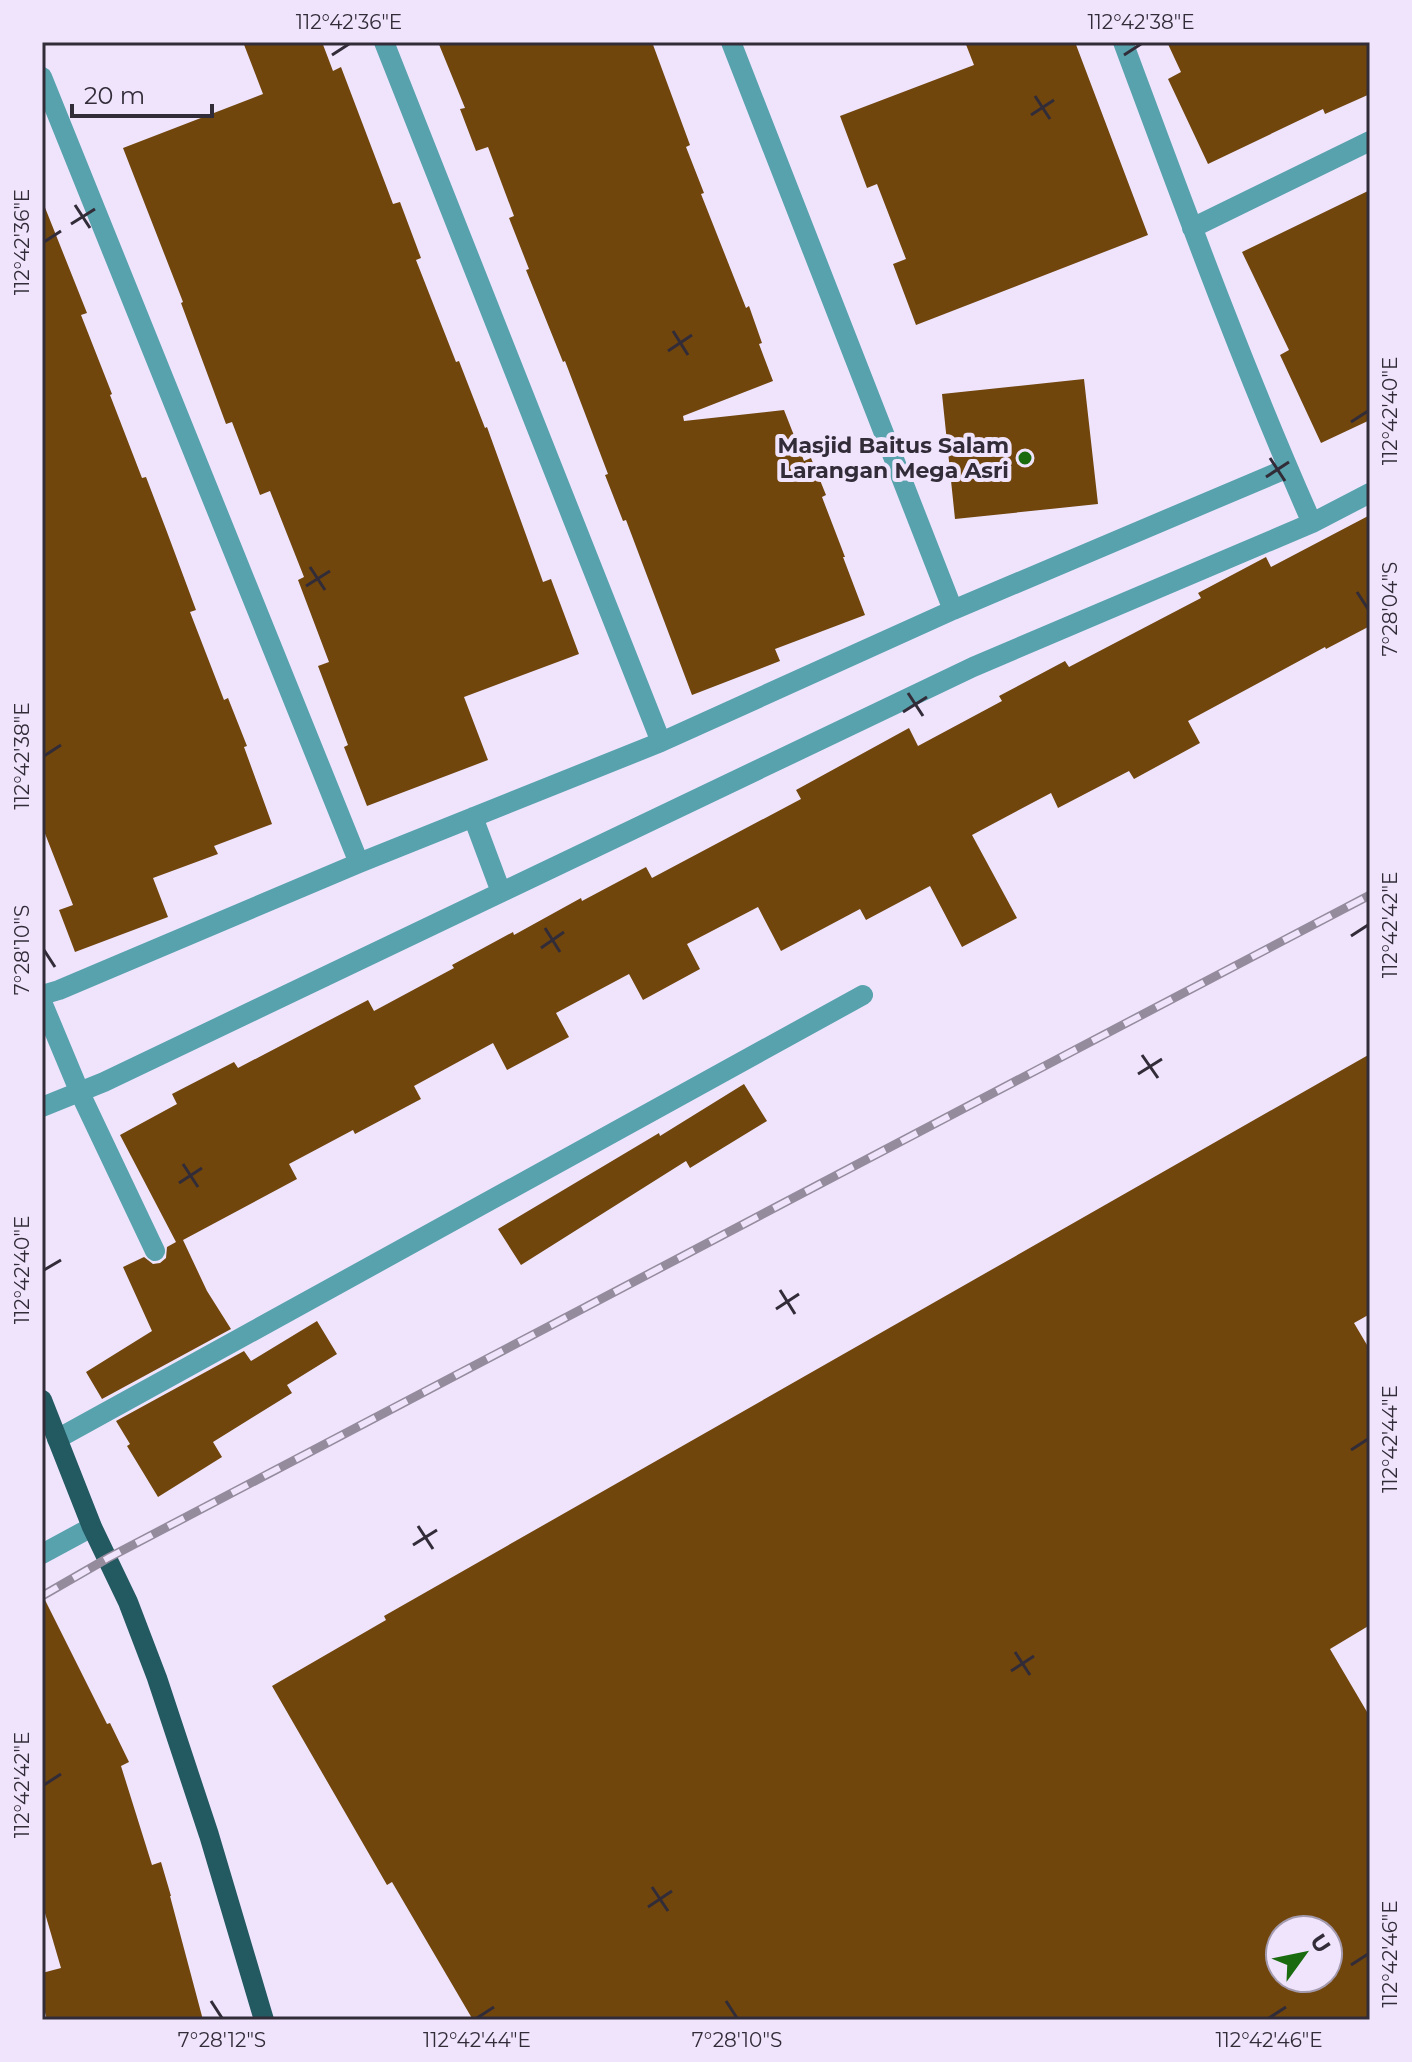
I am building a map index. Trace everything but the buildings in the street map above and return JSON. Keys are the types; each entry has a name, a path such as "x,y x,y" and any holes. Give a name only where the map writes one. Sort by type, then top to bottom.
{"main road":[{"path":"42,1400 157,1678 209,1835 264,2020"}],"street":[{"path":"384,42 661,742"},
{"path":"731,42 953,610"},
{"path":"1123,42 1192,228 1312,523"},
{"path":"42,77 359,863"},
{"path":"1192,228 1370,141"},
{"path":"42,995 661,742 953,610 1288,468"},
{"path":"42,1107 80,1093 973,667 1312,523 1370,493"},
{"path":"473,817 501,892"},
{"path":"57,1439 863,995"},
{"path":"42,1002 80,1093 155,1251"},
{"path":"42,1554 92,1527"}],"railway":[{"path":"42,1596 108,1558 1370,895"}],"place":[{"name":"Masjid Baitus Salam Larangan Mega Asri","path":"1025,458"}]}
